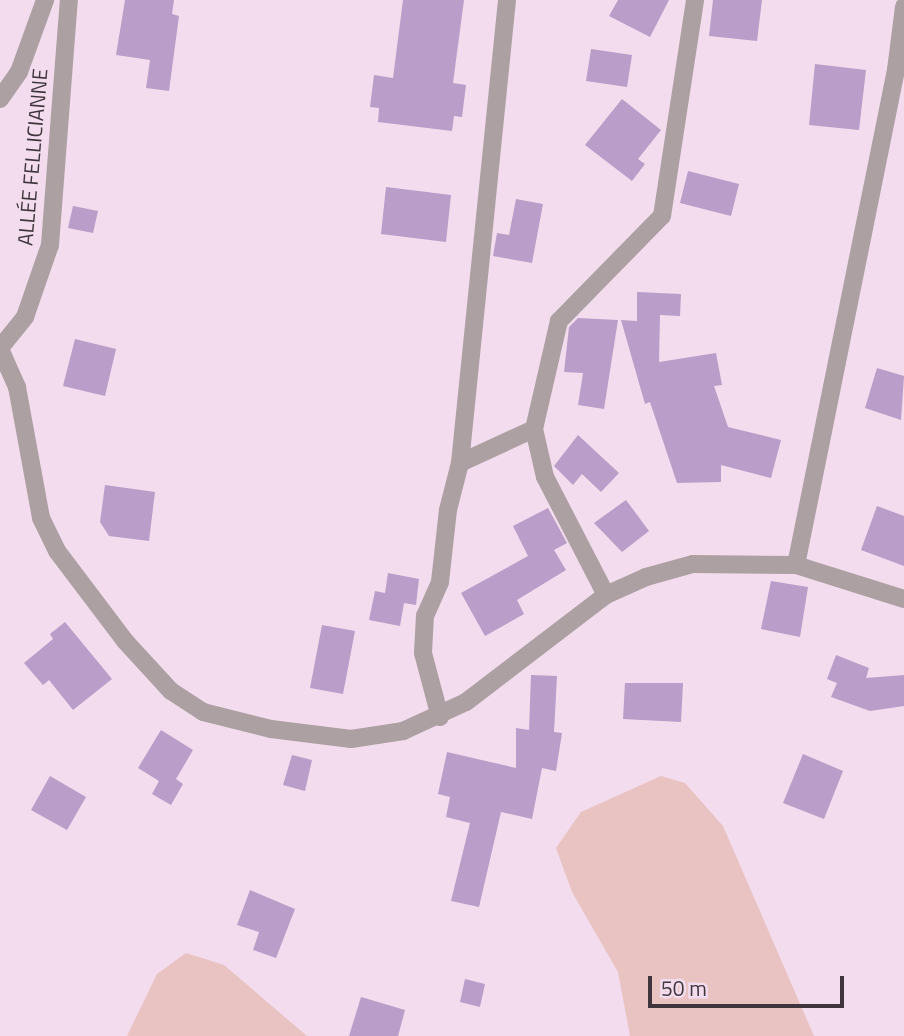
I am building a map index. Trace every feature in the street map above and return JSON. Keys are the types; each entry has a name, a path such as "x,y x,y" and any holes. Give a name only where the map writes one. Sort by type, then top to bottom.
{"street":[{"path":"0,99 19,72 46,0"},
{"name":"ALLÉE FELLICIANNE","path":"0,349 25,317 50,245 69,0"},
{"path":"440,717 423,653 425,615 440,582 448,510 460,463 508,0"},
{"path":"606,595 545,477 534,429 559,321 647,236 662,216 695,0"},
{"path":"796,565 896,70 904,7"},
{"path":"0,349 17,387 41,518 57,551 125,641 171,691 203,712 271,730 351,739 403,731 440,717 606,595 646,577 693,564 796,565 904,599"},
{"path":"460,463 534,429"}],"shaded area":[{"path":"661,776 685,783 723,826 814,1036 630,1036 618,972 572,892 556,848 581,812"},
{"path":"186,953 224,965 307,1036 127,1036 157,974"}],"building":[{"path":"125,0 174,0 172,14 179,16 169,91 146,88 150,60 116,55"},
{"path":"403,0 464,0 453,83 466,85 462,117 454,116 452,131 378,122 379,108 370,107 374,75 393,78"},
{"path":"618,0 669,0 650,37 609,16"},
{"path":"713,0 762,0 757,41 709,36"},
{"path":"591,49 632,55 627,87 586,81"},
{"path":"815,64 866,70 859,130 809,125"},
{"path":"622,99 661,130 638,159 645,164 632,181 585,145"},
{"path":"688,171 739,184 731,216 680,203"},
{"path":"386,187 451,195 446,242 381,234"},
{"path":"516,199 543,204 532,263 493,256 497,233 509,235"},
{"path":"73,206 98,211 93,233 68,228"},
{"path":"637,292 681,294 680,316 660,315 659,362 716,353 722,385 714,386 728,427 781,440 771,478 721,465 721,482 677,483 650,402 645,404 621,320 637,321"},
{"path":"578,318 618,320 604,409 578,405 583,373 564,372 569,327"},
{"path":"75,339 116,349 105,396 63,386"},
{"path":"877,368 904,376 901,420 865,408"},
{"path":"578,435 619,473 601,492 582,474 573,485 554,466"},
{"path":"105,485 155,492 149,541 109,536 100,522"},
{"path":"626,500 649,531 622,552 594,523"},
{"path":"877,506 904,516 904,566 861,550"},
{"path":"548,508 567,543 554,550 566,570 517,600 524,614 485,636 461,593 528,556 513,526"},
{"path":"388,573 419,579 416,605 404,603 400,626 369,620 375,591 385,593"},
{"path":"771,581 808,587 800,637 761,629"},
{"path":"65,622 112,679 73,710 49,680 43,685 24,663 53,639 50,634"},
{"path":"322,625 355,631 343,694 310,688"},
{"path":"836,655 869,668 866,678 904,675 904,706 870,711 831,697 837,683 827,679"},
{"path":"531,675 557,676 554,732 562,733 556,771 542,768 532,819 501,812 479,907 451,901 470,823 446,817 450,797 438,794 447,752 516,768 516,728 529,730"},
{"path":"625,683 683,683 681,722 623,719"},
{"path":"161,730 193,750 176,779 183,784 171,805 152,794 159,781 138,768"},
{"path":"803,754 843,771 824,819 783,803"},
{"path":"292,755 312,760 305,791 283,785"},
{"path":"50,776 86,797 67,830 31,810"},
{"path":"250,890 295,909 276,958 253,950 259,932 237,925"},
{"path":"465,979 485,984 480,1007 460,1002"},
{"path":"361,997 405,1010 398,1036 349,1036"}]}
